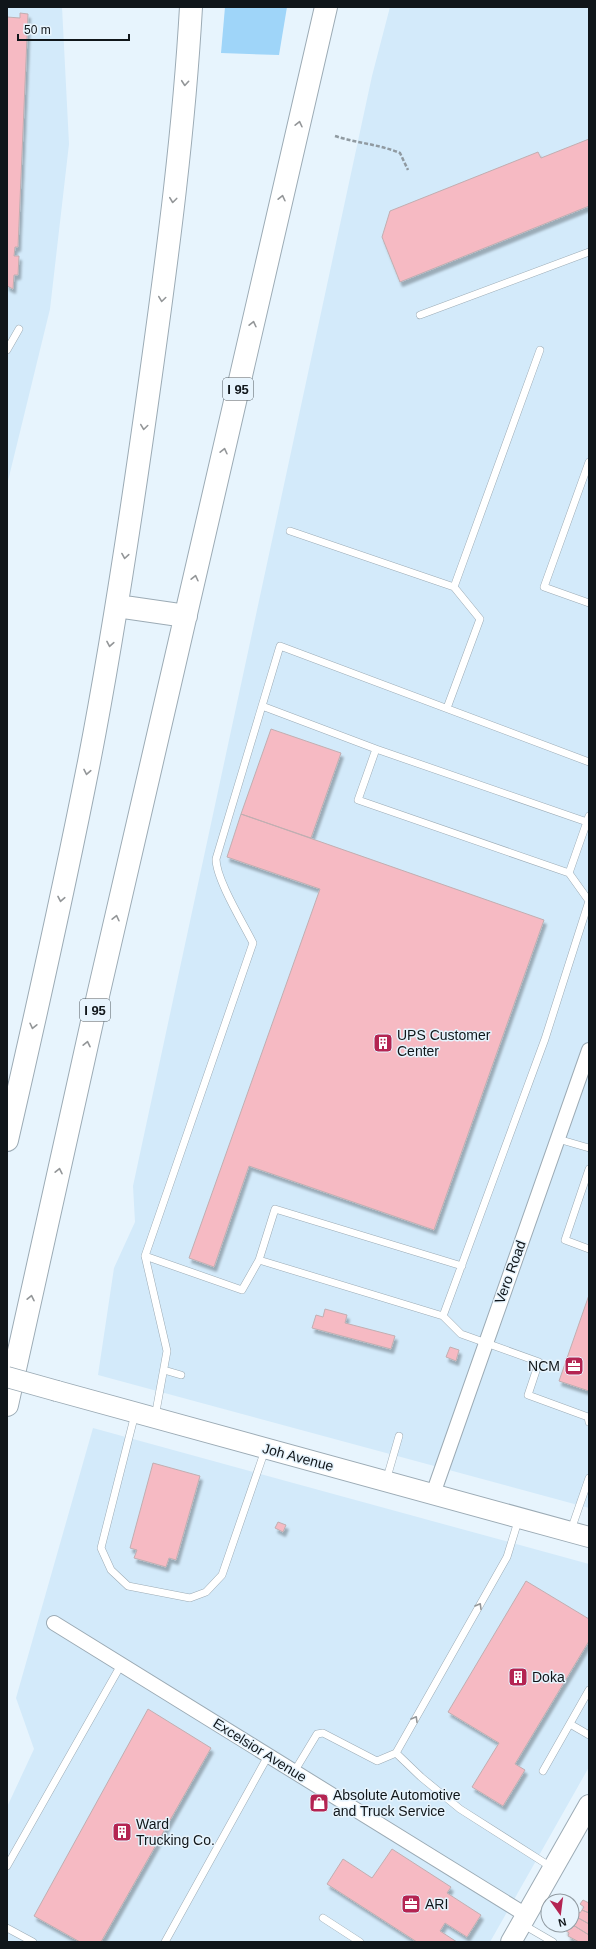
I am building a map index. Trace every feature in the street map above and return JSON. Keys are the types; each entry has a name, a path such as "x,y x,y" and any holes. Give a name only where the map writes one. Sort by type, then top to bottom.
{"highway":[{"path":"7,1140 58,917 117,606 163,290 178,162 191,7"},
{"name":"I 95","path":"7,1404 92,1021 326,7"},
{"path":"316,46 330,7"},
{"path":"117,606 186,616"},
{"path":"7,1422 24,1332"}],"street":[{"name":"Vero Road","path":"433,1494 589,1050"},
{"name":"Joh Avenue","path":"7,1377 580,1534"},
{"name":"Excelsior Avenue","path":"54,1623 294,1772 524,1919"},
{"path":"511,1942 589,1805"}],"lane":[{"path":"420,315 589,252"},
{"path":"7,350 19,329"},
{"path":"454,587 540,350"},
{"path":"589,462 544,587 589,603"},
{"path":"290,531 454,587 480,619 447,708"},
{"path":"155,1417 166,1352 145,1256 253,943 221,879 216,864 216,859 280,646 589,762"},
{"path":"262,706 376,749 588,819 569,873"},
{"path":"376,749 358,800 569,873 589,902 545,1039 443,1316"},
{"path":"558,1139 589,1148"},
{"path":"589,1169 565,1240 589,1249"},
{"path":"145,1256 242,1290 259,1260 274,1209 462,1266"},
{"path":"259,1260 443,1316 461,1334 539,1362 528,1395 588,1417 589,1422"},
{"path":"164,1370 181,1375"},
{"path":"135,1412 101,1548 111,1570 128,1586 190,1598 206,1592 222,1575 266,1448"},
{"path":"386,1481 399,1436"},
{"path":"580,1534 589,1478"},
{"path":"294,1772 317,1734 323,1732 377,1761 396,1753 507,1557 519,1518"},
{"path":"7,1866 121,1664"},
{"path":"543,1771 589,1690"},
{"path":"570,1724 589,1735"},
{"path":"396,1753 421,1778 460,1809 553,1868"},
{"path":"165,1942 268,1756"},
{"path":"322,1918 360,1942"},
{"path":"524,1919 553,1942"},
{"path":"7,1928 32,1942"}],"path":[{"path":"335,136 354,142 378,145 400,153 408,170"}],"shaded area":[{"path":"7,7 62,7 69,144 50,309 7,485"},
{"path":"225,7 287,7 279,55 221,53"},
{"path":"390,7 589,7 589,1508 98,1375 114,1268 135,1222 133,1186 372,76"},
{"path":"93,1428 589,1564 589,1767 490,1942 7,1942 7,1807 34,1749 16,1698"}],"building":[{"path":"20,13 28,14 18,247 15,247 14,256 19,256 18,275 14,275 13,289 7,286 7,17 20,18"},
{"path":"589,139 589,206 400,282 382,237 390,211 538,152 541,158"},
{"path":"271,729 341,753 311,838 241,814"},
{"name":"UPS Customer Center","path":"241,814 544,920 434,1230 249,1166 214,1267 189,1258 320,889 227,857"},
{"path":"589,1295 589,1391 559,1381"},
{"path":"325,1309 347,1315 345,1323 395,1336 391,1349 312,1328 316,1315 323,1317"},
{"path":"450,1347 459,1350 456,1361 446,1357"},
{"path":"153,1463 200,1476 176,1560 169,1558 166,1567 134,1558 137,1550 130,1548"},
{"path":"278,1522 286,1525 283,1532 275,1528"},
{"name":"Doka","path":"526,1581 589,1619 589,1641 515,1764 525,1770 503,1806 472,1787 499,1743 448,1712"},
{"name":"Ward Trucking Co.","path":"148,1709 211,1748 101,1942 80,1942 34,1916"},
{"name":"ARI","path":"392,1849 451,1887 447,1893 481,1915 467,1937 445,1923 440,1931 457,1942 417,1942 327,1884 343,1859 372,1878"},
{"path":"583,1900 589,1903 589,1913 582,1910 584,1907 580,1904"},
{"path":"582,1910 589,1913 589,1924 580,1919 580,1913"},
{"path":"580,1919 589,1924 589,1935 580,1929"},
{"path":"580,1929 589,1935 589,1942 579,1942 568,1936 569,1933 580,1933"}],"place":[{"name":"UPS Customer Center","path":"383,1043"},
{"name":"NCM","path":"574,1366"},
{"name":"Doka","path":"518,1677"},
{"name":"Absolute Automotive and Truck Service","path":"319,1803"},
{"name":"Ward Trucking Co.","path":"122,1832"},
{"name":"ARI","path":"411,1904"}]}
